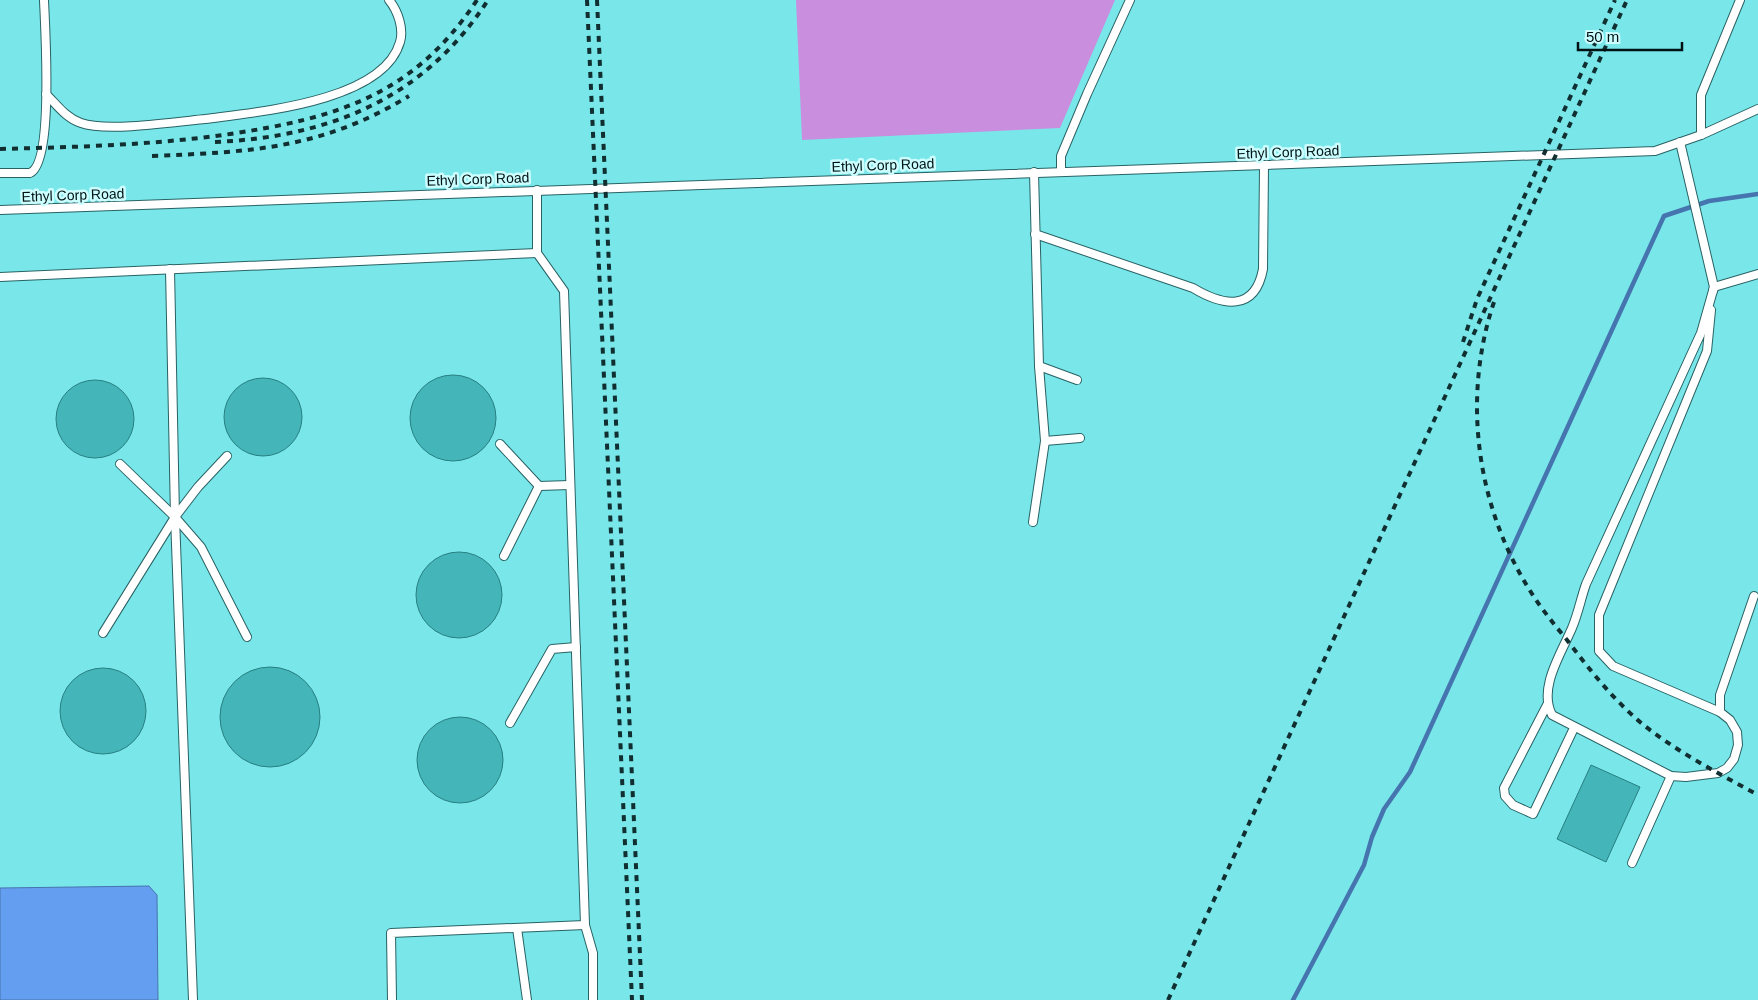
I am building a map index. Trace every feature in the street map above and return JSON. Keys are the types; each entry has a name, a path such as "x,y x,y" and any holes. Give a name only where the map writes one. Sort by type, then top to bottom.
{"lane":[{"path":"0,174 30,172 38,168 44,138 46,94 44,0"},
{"path":"46,94 67,116 80,123 95,126 171,123 297,106 353,86 376,75 387,65 394,56 402,35 398,15 389,0"},
{"path":"1061,172 1061,156 1130,0"},
{"path":"1702,134 1702,95 1740,0"},
{"name":"Ethyl Corp Road","path":"0,210 1655,151 1702,134 1758,109"},
{"path":"1546,705 1552,715 1574,728 1671,776 1718,773 1727,768 1734,759 1738,745 1737,732 1730,720 1720,712 1613,666 1599,651 1598,615 1707,351 1714,287 1680,142"},
{"path":"1035,234 1193,288 1209,298 1234,302 1251,297 1260,285 1263,269 1264,166"},
{"path":"1033,522 1045,441 1039,366 1034,172"},
{"path":"537,190 537,253 564,291 585,925 593,954 594,1000"},
{"path":"0,277 537,253"},
{"path":"170,269 175,517 193,1000"},
{"path":"1714,287 1758,274"},
{"path":"1574,728 1533,814 1513,805 1505,796 1504,788 1546,705 1550,680 1573,626 1586,584 1701,332 1714,287"},
{"path":"1039,366 1077,380"},
{"path":"1032,406 1042,407"},
{"path":"1045,441 1080,438"},
{"path":"500,444 540,486"},
{"path":"104,633 175,517 198,487 227,456"},
{"path":"120,464 175,517 201,547 247,637"},
{"path":"540,486 570,484"},
{"path":"504,556 540,486"},
{"path":"1720,712 1720,695 1754,596"},
{"path":"510,723 552,649 576,647"},
{"path":"1632,863 1671,776"},
{"path":"392,1000 391,933 585,925"},
{"path":"517,928 527,1000"}],"shaded area":[{"path":"796,0 1115,0 1060,128 802,140"}],"water":[{"path":"149,886 157,895 158,1000 0,1000 0,888"}],"building":[{"path":"453,375 470,378 484,387 493,401 496,418 493,435 484,449 470,458 453,461 436,458 422,449 413,435 410,418 413,401 422,387 436,378"},
{"path":"263,378 278,381 295,395 299,402 302,417 299,432 285,449 278,453 263,456 248,453 231,439 227,432 224,417 227,402 241,385 248,381"},
{"path":"95,380 110,383 127,397 131,404 134,419 131,434 117,451 110,455 95,458 80,455 63,441 59,434 56,419 59,404 73,387 80,383"},
{"path":"459,552 476,555 490,564 499,578 502,595 499,612 490,626 476,635 459,638 442,635 428,626 419,612 416,595 419,578 428,564 442,555"},
{"path":"270,667 289,671 306,681 316,698 320,717 316,736 306,753 289,763 270,767 251,763 234,753 224,736 220,717 224,698 234,681 251,671"},
{"path":"103,668 120,671 134,680 143,694 146,711 143,728 134,742 120,751 103,754 86,751 72,742 63,728 60,711 63,694 72,680 86,671"},
{"path":"460,717 477,720 491,729 500,743 503,760 500,777 491,791 477,800 460,803 443,800 429,791 420,777 417,760 420,743 429,729 443,720"},
{"path":"1591,765 1640,787 1606,862 1557,839"}],"waterway":[{"path":"1293,1000 1364,865 1372,837 1384,809 1410,772 1664,216 1709,201 1758,194"}],"railway":[{"path":"0,149 115,145 201,138 269,128 339,110 370,97 399,80 427,59 453,32 477,0"},
{"path":"215,142 257,139 297,132 335,121 370,106 404,87 434,63 463,34 488,0"},
{"path":"587,0 632,1000"},
{"path":"597,0 642,1000"},
{"path":"1463,342 1477,299 1615,0"},
{"path":"1168,1000 1627,0"},
{"path":"152,156 253,149 315,137 377,114 409,96"},
{"path":"1494,302 1484,338 1477,412 1486,486 1497,522 1511,556 1529,589 1547,615 1601,683 1630,713 1653,733 1682,752 1758,795"}]}
